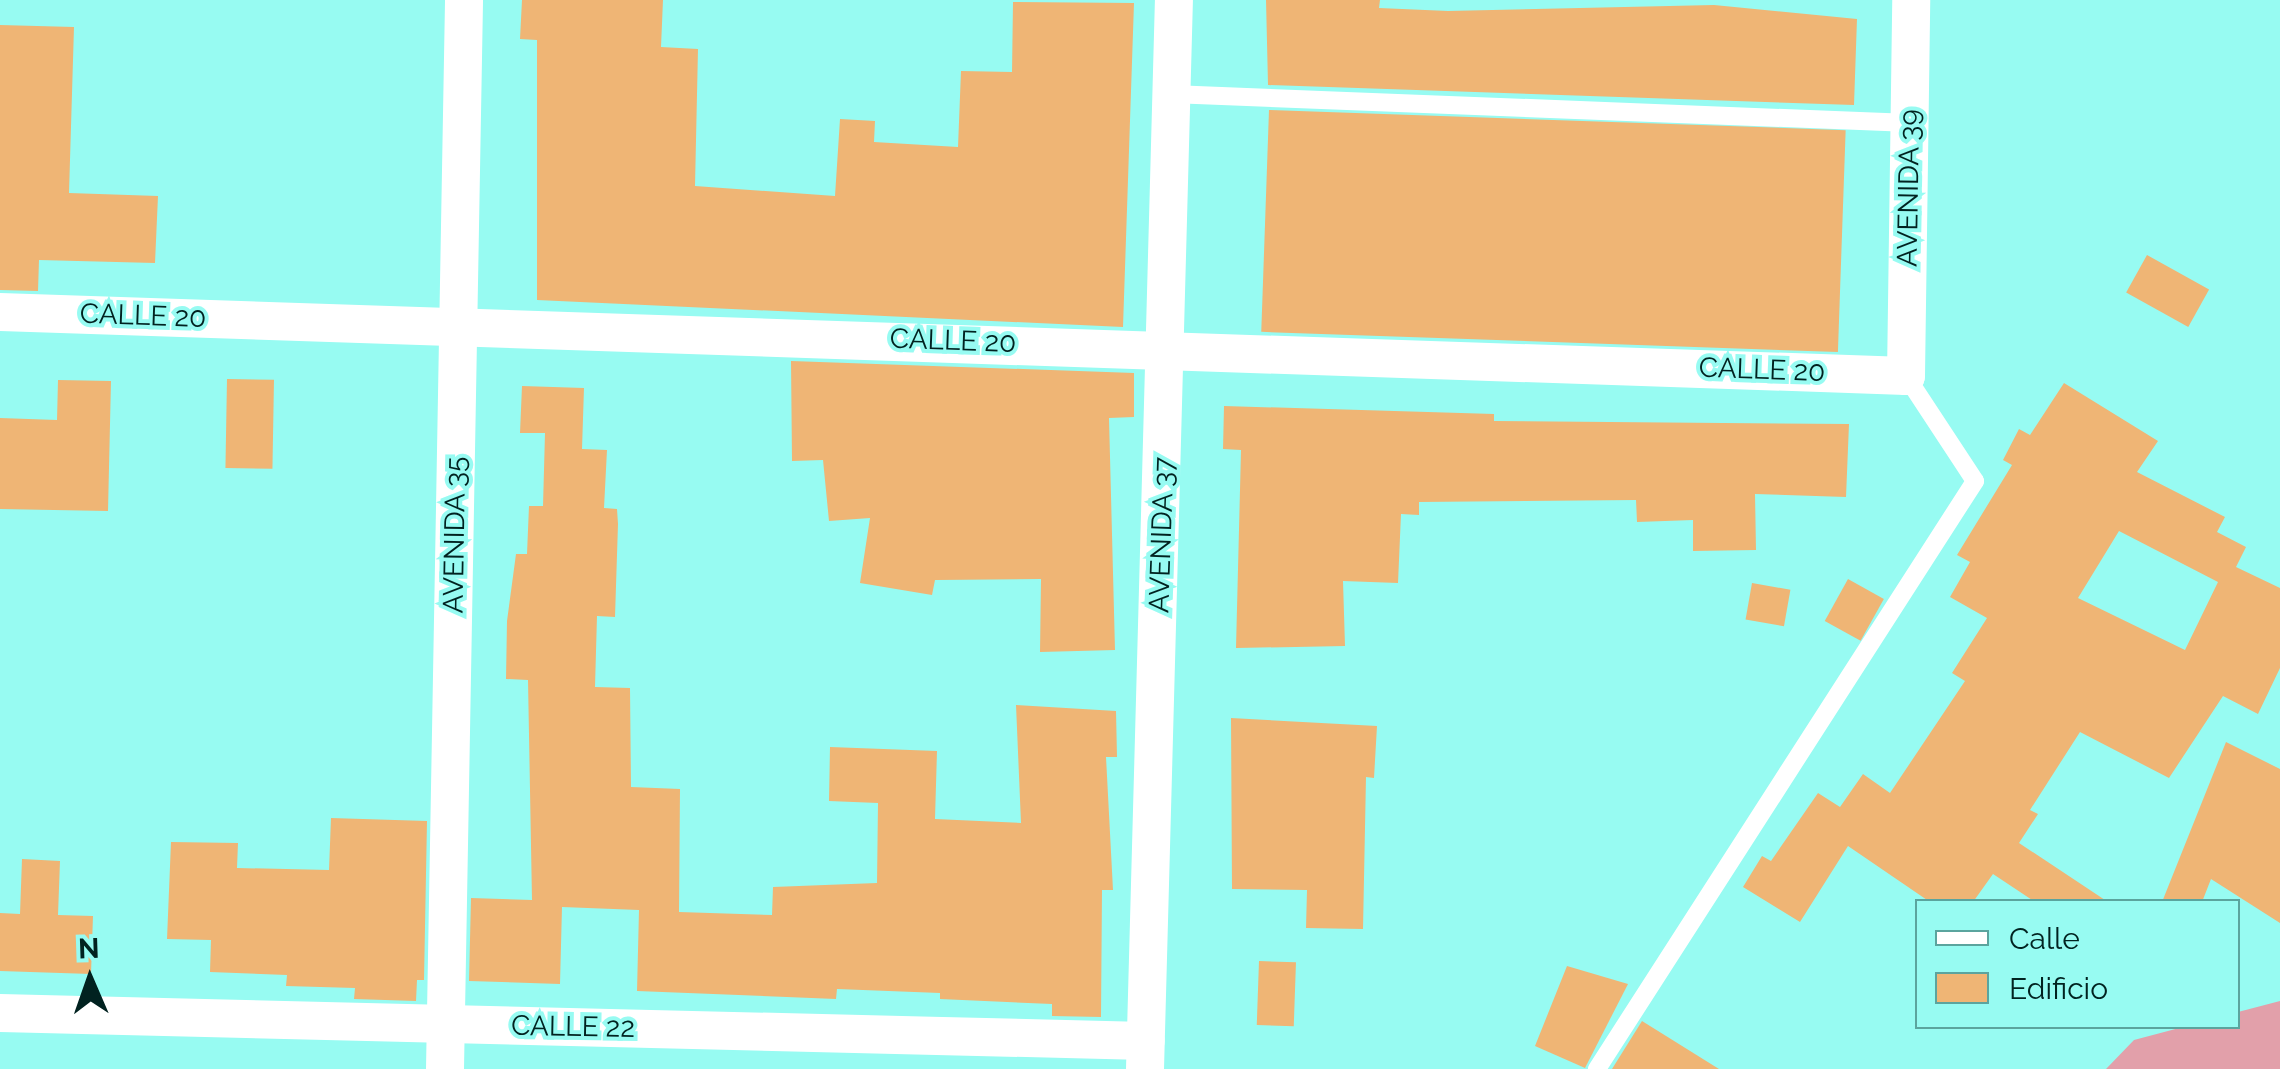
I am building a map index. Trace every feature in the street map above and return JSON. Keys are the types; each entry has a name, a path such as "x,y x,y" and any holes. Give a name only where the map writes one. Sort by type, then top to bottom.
{"street":[{"name":"AVENIDA 35","path":"445,1069 464,0"},
{"name":"AVENIDA 37","path":"1146,1055 1168,347 1174,0"},
{"name":"AVENIDA 39","path":"1906,376 1911,0"},
{"name":"CALLE 20","path":"0,312 1168,347 1906,376"},
{"name":"CALLE 22","path":"0,1013 447,1024 1146,1055"}],"lane":[{"path":"1171,94 1910,123"},
{"path":"1597,1069 1976,480 1906,376"}],"shaded area":[{"path":"2280,1001 2280,1069 2106,1069 2134,1040 2175,1029 2240,1029 2240,1011"}],"building":[{"path":"522,0 663,0 661,47 698,49 695,186 835,196 840,119 875,121 874,142 958,147 961,71 1012,72 1013,2 1134,3 1123,327 537,300 537,40 520,39"},
{"path":"1266,0 1380,0 1379,8 1448,11 1714,5 1857,19 1854,105 1268,85"},
{"path":"0,25 74,27 69,193 158,196 155,263 39,260 38,291 0,290"},
{"path":"1269,110 1846,130 1838,352 1261,332"},
{"path":"2147,255 2209,289 2188,327 2126,293"},
{"path":"791,361 1134,373 1134,417 1109,418 1115,650 1040,652 1041,579 935,580 932,595 860,583 870,518 829,521 823,460 792,461"},
{"path":"227,379 274,380 272,469 225,468"},
{"path":"58,380 111,381 108,511 0,509 0,418 57,420"},
{"path":"2064,383 2158,441 2137,472 2225,517 2217,532 2246,547 2236,567 2280,588 2280,668 2258,714 2223,696 2169,778 2080,732 2030,810 2038,814 2019,843 2103,899 2030,899 1993,874 1975,899 1926,899 1848,846 1800,922 1743,887 1762,856 1771,861 1818,793 1840,807 1863,774 1890,793 1965,681 1952,673 1987,618 1950,597 1970,562 1957,555 2012,465 2003,460 2019,429 2030,435","holes":["2119,531 2218,582 2185,650 2078,598"]},
{"path":"522,386 584,388 582,449 607,450 604,508 617,509 618,524 615,617 597,616 595,687 630,688 631,787 680,789 679,912 772,915 773,887 877,883 878,803 829,801 830,747 937,751 935,819 1021,823 1016,705 1116,711 1117,757 1106,757 1113,890 1102,890 1101,1017 1052,1016 1052,1004 940,999 940,993 837,989 836,999 637,991 639,910 562,907 560,984 469,981 471,898 532,900 528,680 506,679 507,621 516,554 527,554 529,506 543,506 545,433 520,433"},
{"path":"1224,406 1494,414 1494,421 1849,424 1846,497 1755,494 1756,550 1693,551 1693,520 1637,522 1636,500 1419,502 1419,515 1401,514 1398,583 1343,581 1345,646 1236,648 1241,450 1223,449"},
{"path":"1848,579 1884,599 1861,641 1825,621"},
{"path":"1752,583 1790,590 1784,626 1746,619"},
{"path":"1231,718 1377,726 1374,778 1366,777 1363,929 1306,928 1307,890 1232,889"},
{"path":"2226,742 2280,769 2280,923 2211,879 2203,899 2163,899"},
{"path":"331,818 427,821 424,980 417,980 416,1001 354,999 355,988 286,986 287,975 210,972 211,940 167,939 171,842 238,843 237,868 329,870"},
{"path":"22,859 60,861 58,915 93,916 91,974 0,971 0,913 20,914"},
{"path":"1259,961 1296,962 1294,1026 1257,1025"},
{"path":"1567,966 1628,984 1585,1068 1535,1046"},
{"path":"1642,1021 1719,1069 1612,1069"}]}
